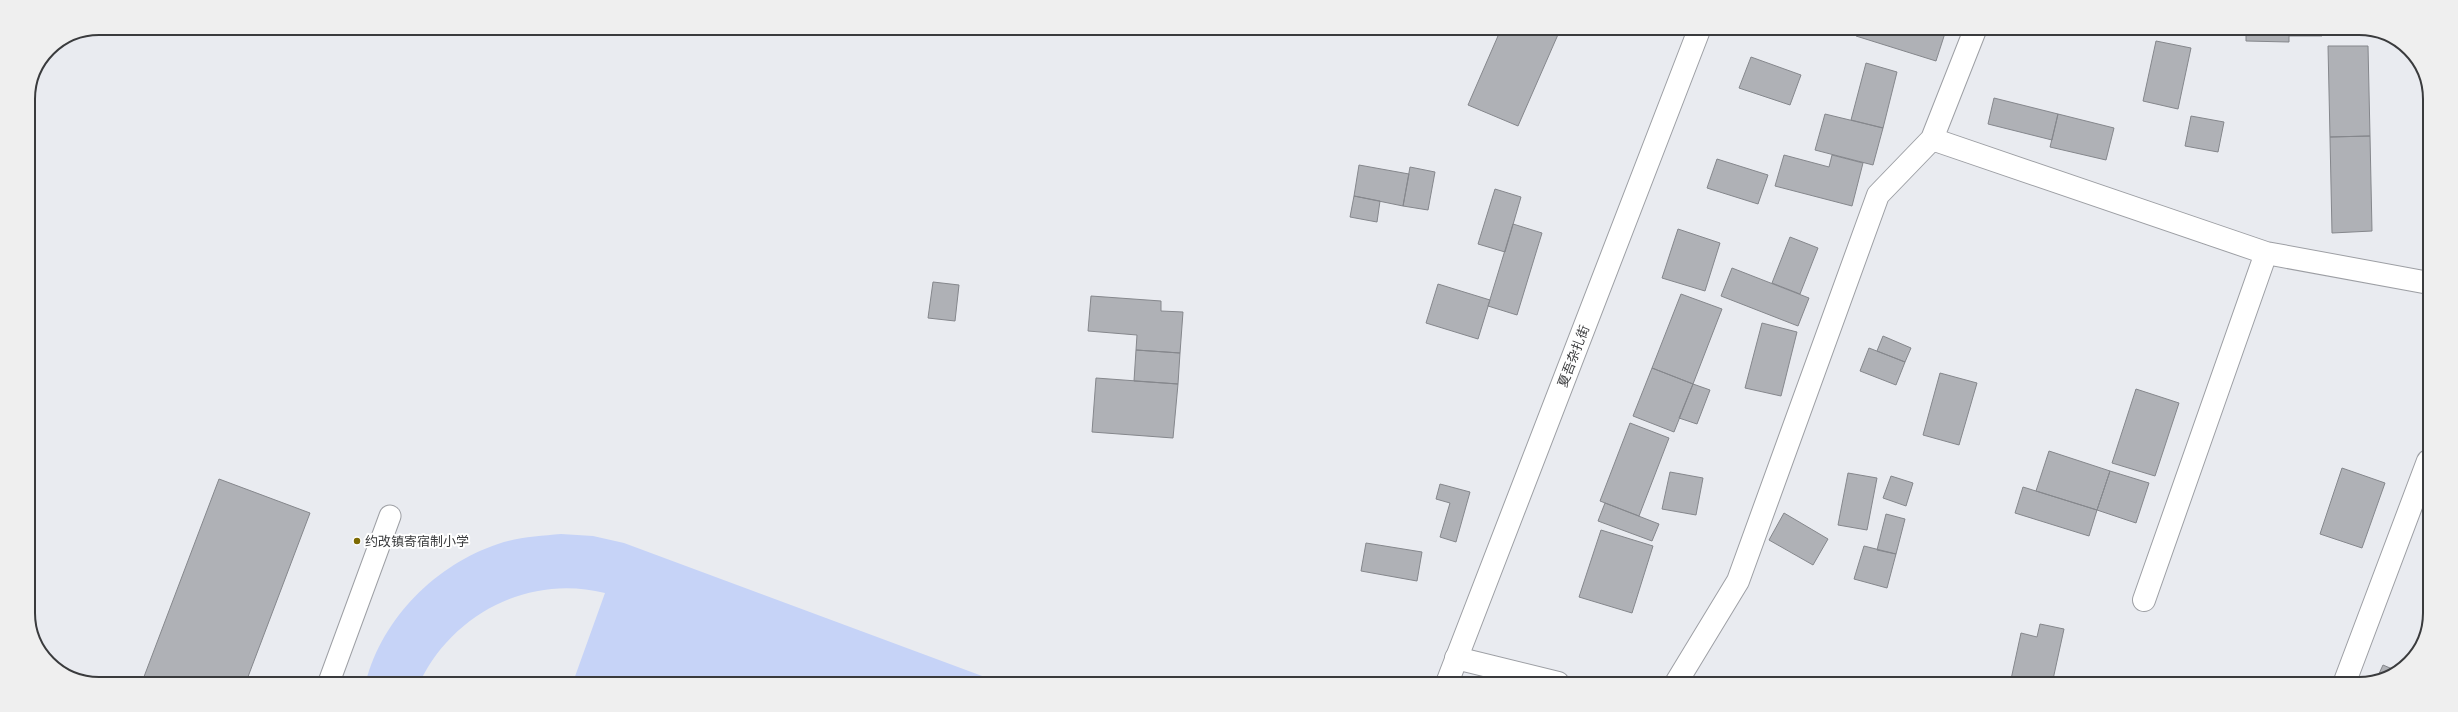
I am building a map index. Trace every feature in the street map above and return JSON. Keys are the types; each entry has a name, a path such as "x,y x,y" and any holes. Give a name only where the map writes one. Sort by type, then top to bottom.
{"street":[{"name":"夏吾杂扎街","path":"1449,677 1697,35"},
{"path":"1680,677 1738,580 1878,195 1932,139 1973,35"},
{"path":"1932,139 2266,253 2423,282"},
{"path":"2144,600 2266,253"},
{"path":"2347,677 2423,474"},
{"path":"1456,658 1534,677"}],"lane":[{"path":"331,677 390,516"}],"shaded area":[{"path":"561,534 593,536 624,543 985,677 575,677 605,593 577,589 549,589 522,595 497,604 473,619 452,636 434,658 423,677 368,677 374,659 385,636 399,615 415,596 434,580 454,565 475,553 498,544 521,538"}],"building":[{"path":"1498,35 1558,35 1518,126 1468,105"},
{"path":"1856,35 1944,35 1936,61"},
{"path":"2246,35 2289,35 2289,42 2246,41"},
{"path":"2289,35 2322,35 2322,36"},
{"path":"2156,41 2191,48 2178,109 2143,101"},
{"path":"2328,46 2368,46 2370,136 2330,137"},
{"path":"1751,57 1801,75 1790,105 1739,88"},
{"path":"1866,63 1897,72 1883,128 1851,120"},
{"path":"1994,98 2058,114 2052,140 1988,124"},
{"path":"1825,114 1883,128 1873,165 1815,150"},
{"path":"2058,114 2114,128 2106,160 2050,147"},
{"path":"2191,116 2224,122 2218,152 2185,146"},
{"path":"2370,136 2372,231 2332,233 2330,137"},
{"path":"1784,155 1829,167 1832,155 1863,163 1852,206 1775,186"},
{"path":"1717,159 1768,175 1758,204 1707,188"},
{"path":"1359,165 1409,174 1403,206 1354,196"},
{"path":"1410,167 1435,172 1428,210 1403,206"},
{"path":"1495,189 1521,197 1505,252 1478,244"},
{"path":"1354,196 1380,201 1377,222 1350,217"},
{"path":"1513,224 1542,233 1517,315 1488,306"},
{"path":"1678,229 1720,243 1705,291 1662,278"},
{"path":"1790,237 1818,248 1800,294 1772,283"},
{"path":"1732,268 1809,298 1798,326 1721,296"},
{"path":"933,282 959,285 955,321 928,318"},
{"path":"1438,284 1490,300 1478,339 1426,323"},
{"path":"1681,294 1722,309 1693,384 1652,368"},
{"path":"1091,296 1161,301 1161,311 1183,312 1180,353 1136,350 1137,335 1088,331"},
{"path":"1762,323 1797,332 1781,396 1745,388"},
{"path":"1883,336 1911,348 1905,362 1877,351"},
{"path":"1869,348 1905,362 1896,385 1860,371"},
{"path":"1136,350 1180,353 1178,384 1134,381"},
{"path":"1652,368 1693,384 1674,432 1633,416"},
{"path":"1940,373 1977,383 1959,445 1923,435"},
{"path":"1096,378 1178,384 1173,438 1092,432"},
{"path":"1693,384 1710,390 1697,424 1679,418"},
{"path":"2136,389 2179,403 2155,476 2112,463"},
{"path":"1630,423 1669,438 1639,516 1600,501"},
{"path":"2049,451 2110,471 2097,510 2036,491"},
{"path":"2342,468 2385,483 2362,548 2320,534"},
{"path":"2110,471 2149,483 2136,523 2097,510"},
{"path":"1670,472 1703,478 1696,515 1662,509"},
{"path":"1848,473 1877,478 1867,530 1838,525"},
{"path":"1891,476 1913,483 1906,506 1883,498"},
{"path":"219,479 310,513 248,677 144,677"},
{"path":"1440,484 1470,492 1456,542 1440,537 1450,503 1436,499"},
{"path":"2023,487 2097,510 2089,536 2015,513"},
{"path":"1605,503 1659,524 1652,541 1598,521"},
{"path":"1784,513 1828,539 1813,565 1769,540"},
{"path":"1886,514 1905,519 1896,554 1877,550"},
{"path":"1601,530 1653,546 1632,613 1579,597"},
{"path":"1366,543 1422,552 1417,581 1361,571"},
{"path":"1864,546 1896,554 1887,588 1854,579"},
{"path":"2040,624 2064,629 2054,677 2012,677 2021,633 2037,637"},
{"path":"2383,665 2390,668 2387,670 2379,674"}],"place":[{"name":"约改镇寄宿制小学","path":"357,541"}]}
